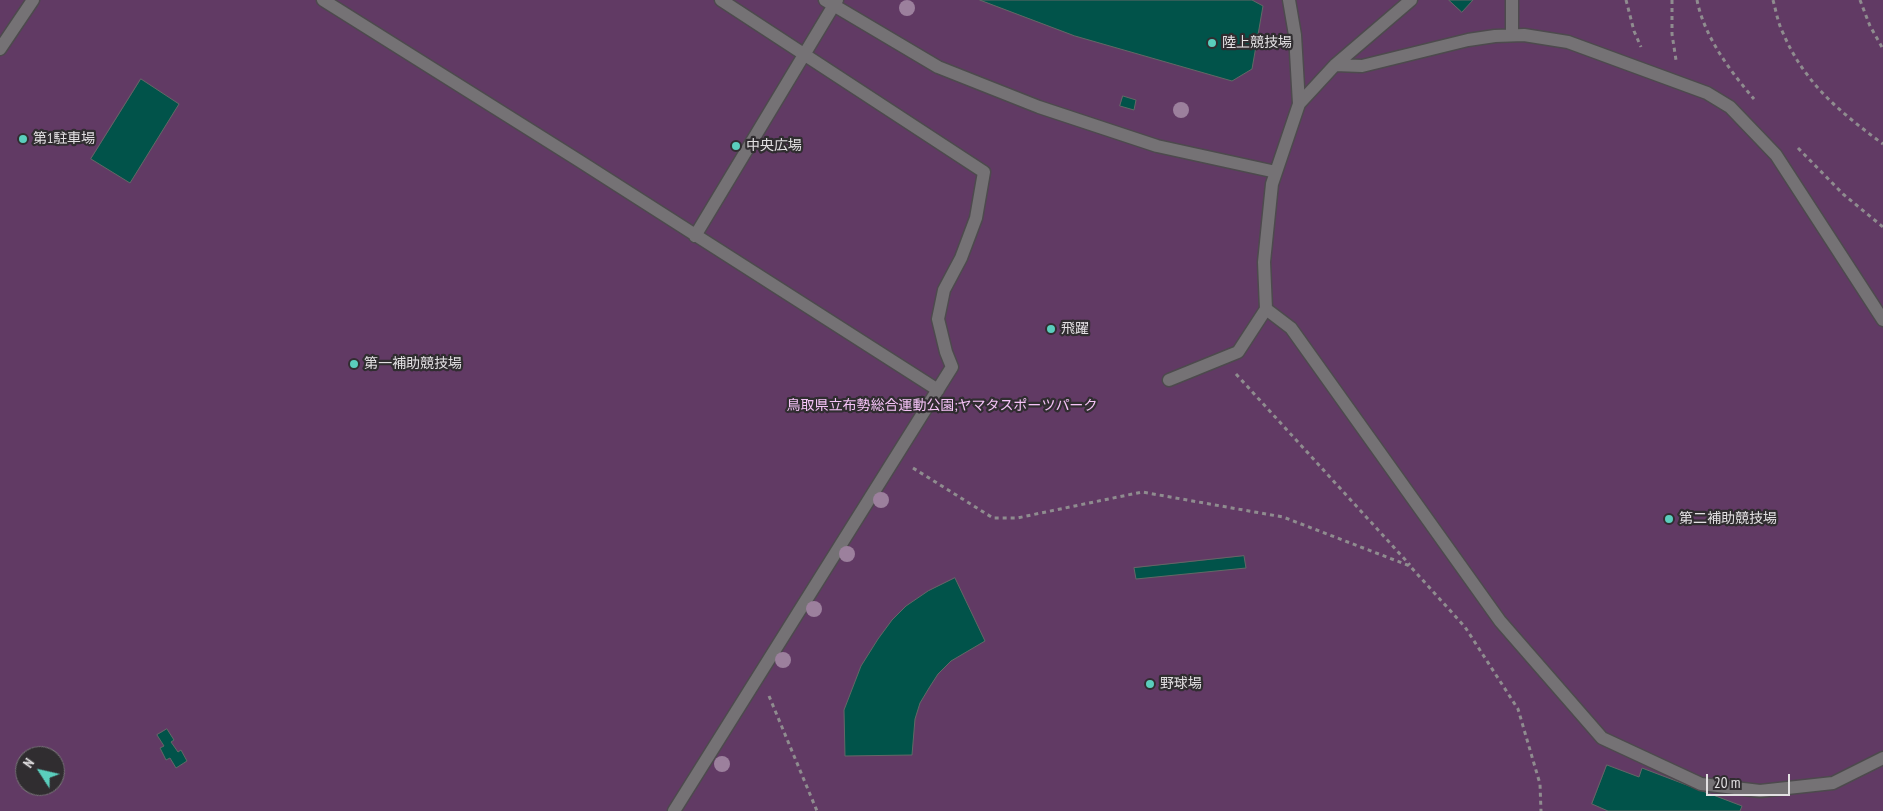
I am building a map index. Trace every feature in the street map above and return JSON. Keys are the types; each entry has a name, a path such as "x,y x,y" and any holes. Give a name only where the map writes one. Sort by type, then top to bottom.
{"street":[{"path":"0,49 33,0"},
{"path":"323,0 938,390"},
{"path":"674,811 952,366 946,352 938,319 944,290 961,258 976,218 984,172 721,0"},
{"path":"1169,380 1238,352 1266,309 1264,262 1272,184 1298,104 1295,35 1289,0"},
{"path":"1298,104 1335,65 1411,0"},
{"path":"1512,0 1512,35"},
{"path":"695,236 804,53 832,2 938,67 1039,107 1157,146 1276,172"},
{"path":"1335,65 1362,66 1468,40 1512,35 1548,37 1568,42 1707,93 1730,106 1776,155 1883,320"},
{"path":"1266,309 1291,328 1500,621 1602,738 1701,784 1760,791 1833,783 1883,758"}],"path":[{"path":"1626,0 1634,31 1653,72"},
{"path":"1672,0 1672,34 1679,83"},
{"path":"1697,0 1698,8 1712,39 1731,69 1759,104"},
{"path":"1773,0 1782,33 1810,79 1842,114 1883,144"},
{"path":"1860,0 1870,26 1883,49"},
{"path":"1795,144 1842,194 1883,227"},
{"path":"1222,358 1465,627 1518,709 1540,784 1541,811"},
{"path":"895,457 993,518 1017,518 1142,492 1283,518 1410,566"},
{"path":"760,674 817,811"}],"green space":[{"name":"鳥取県立布勢総合運動公園;ヤマタスポーツパーク","path":"0,0 1883,0 1883,811 0,811"}],"building":[{"name":"陸上競技場","path":"980,0 1252,0 1263,6 1252,69 1232,81 1075,36"},
{"path":"1449,0 1473,0 1462,12"},
{"path":"141,79 179,104 130,183 91,159"},
{"path":"1123,96 1136,100 1134,110 1120,106"},
{"path":"1244,556 1246,568 1136,579 1134,568"},
{"path":"955,578 985,641 951,661 938,674 929,688 920,703 915,719 912,755 845,756 844,710 861,666 892,620 906,606 928,591"},
{"path":"167,729 174,740 171,742 178,752 181,750 187,761 176,768 170,758 166,760 160,748 164,746 157,735"},
{"path":"1607,765 1639,777 1642,768 1742,806 1740,811 1608,811 1592,804"}],"place":[{"name":"陸上競技場","path":"1212,43"},
{"name":"第1駐車場","path":"23,139"},
{"name":"中央広場","path":"736,146"},
{"name":"飛躍","path":"1051,329"},
{"name":"第一補助競技場","path":"354,364"},
{"name":"第二補助競技場","path":"1669,519"},
{"name":"野球場","path":"1150,684"}]}
